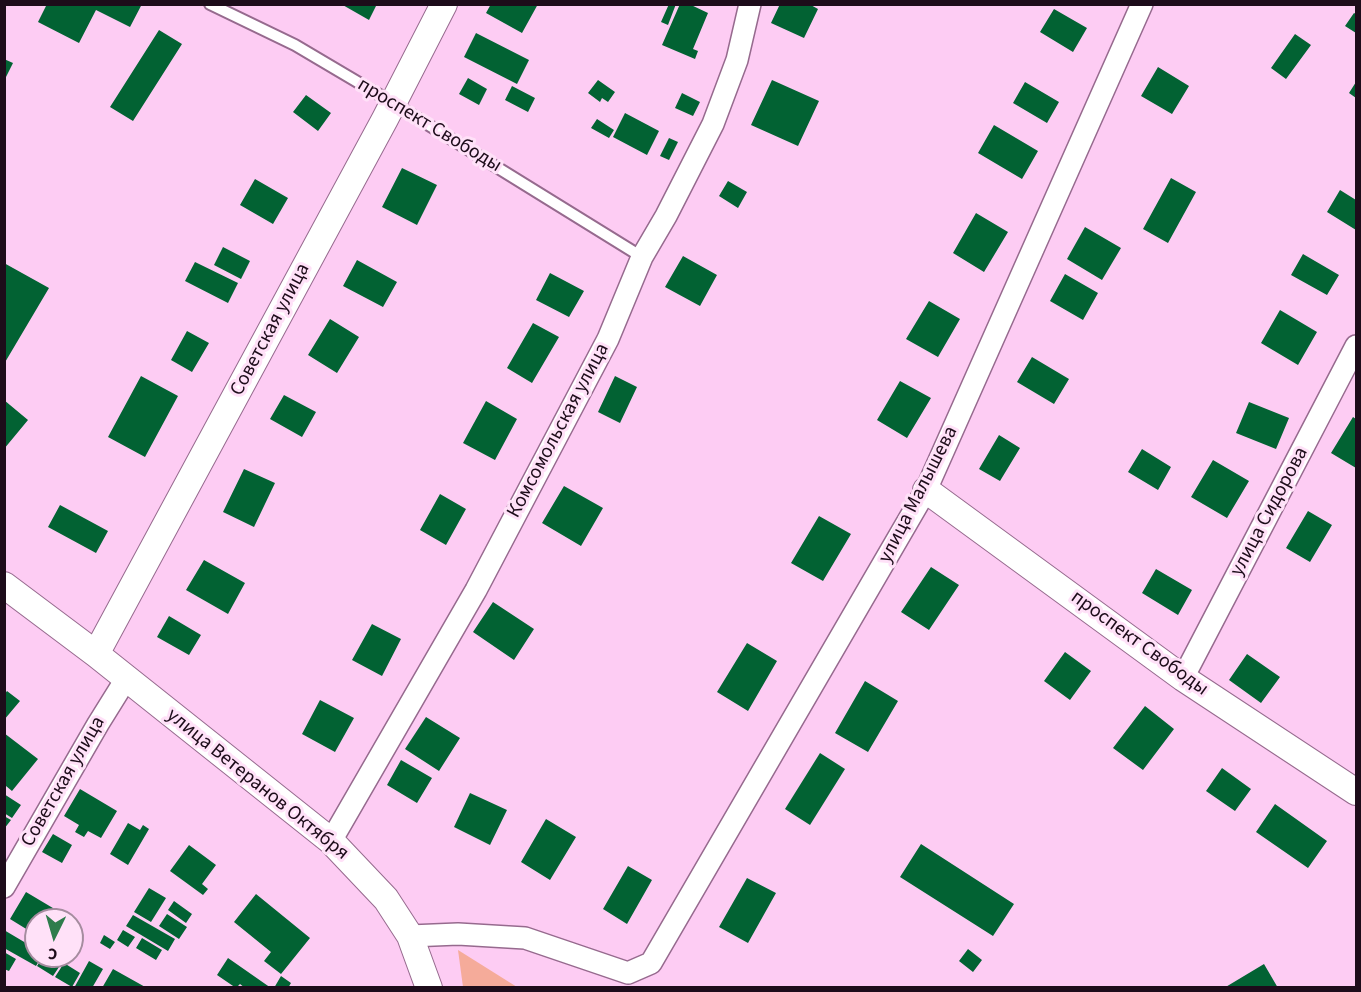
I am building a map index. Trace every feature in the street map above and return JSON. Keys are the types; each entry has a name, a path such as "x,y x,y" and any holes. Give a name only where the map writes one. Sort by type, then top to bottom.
{"street":[{"name":"Советская улица","path":"96,654 444,4"},
{"name":"Комсомольская улица","path":"331,841 476,591 608,339 642,257 666,216 713,124 737,60 750,4"},
{"name":"улица Малышева","path":"410,936 458,934 525,938 628,973 651,963 926,490 1137,6"},
{"name":"улица Сидорова","path":"1183,678 1356,345"},
{"name":"проспект Свободы","path":"926,490 1183,678 1356,792"},
{"name":"улица Ветеранов Октября","path":"4,585 96,654 331,841 386,899 410,936 429,987"},
{"name":"Советская улица","path":"4,887 92,733 126,679"}],"lane":[{"name":"проспект Свободы","path":"210,4 294,45 393,103 642,257"}],"shaded area":[{"path":"458,950 517,987 463,987"}],"building":[{"path":"47,4 142,4 130,27 96,10 79,43 38,22"},
{"path":"341,4 377,4 369,20"},
{"path":"491,4 538,4 522,33 486,13"},
{"path":"669,4 676,4 668,25 661,22"},
{"path":"680,4 689,4 708,13 693,49 698,51 695,59 662,45"},
{"path":"780,4 809,4 818,9 804,38 771,23"},
{"path":"1054,9 1087,28 1073,52 1040,32"},
{"path":"1354,13 1356,14 1356,33 1345,26"},
{"path":"159,30 182,44 133,121 110,107"},
{"path":"476,33 529,60 517,84 464,57"},
{"path":"1295,34 1311,45 1286,79 1271,68"},
{"path":"4,59 13,63 4,81"},
{"path":"1158,67 1189,86 1172,114 1141,96"},
{"path":"468,78 487,89 479,105 459,94"},
{"path":"598,80 615,92 608,102 602,98 600,102 588,93"},
{"path":"772,80 819,101 798,146 751,125"},
{"path":"1025,82 1059,102 1047,123 1013,103"},
{"path":"1356,82 1356,98 1349,93"},
{"path":"512,86 535,98 528,112 505,100"},
{"path":"682,93 700,102 693,116 675,108"},
{"path":"306,95 331,113 318,131 293,112"},
{"path":"625,113 659,131 647,155 613,137"},
{"path":"597,119 614,130 609,138 591,128"},
{"path":"994,125 1038,151 1022,179 978,153"},
{"path":"669,138 678,142 669,160 660,156"},
{"path":"402,168 437,185 417,225 382,207"},
{"path":"1171,178 1196,192 1168,243 1143,229"},
{"path":"255,179 288,198 273,224 240,205"},
{"path":"728,181 747,192 738,208 719,196"},
{"path":"1340,190 1356,200 1356,230 1327,212"},
{"path":"976,213 1008,232 984,272 953,253"},
{"path":"1085,227 1121,248 1102,280 1067,259"},
{"path":"223,247 250,261 241,279 214,265"},
{"path":"1303,254 1339,275 1327,295 1291,275"},
{"path":"683,256 717,275 700,306 665,287"},
{"path":"357,260 397,282 383,307 343,286"},
{"path":"195,262 238,283 228,303 185,281"},
{"path":"4,263 49,288 4,364"},
{"path":"550,273 584,291 569,317 536,300"},
{"path":"1065,274 1098,293 1083,320 1050,301"},
{"path":"929,301 960,319 938,357 906,339"},
{"path":"1280,310 1317,332 1298,365 1261,343"},
{"path":"330,319 359,337 337,373 308,355"},
{"path":"533,323 559,337 532,383 507,368"},
{"path":"187,331 209,343 192,372 171,360"},
{"path":"1032,357 1069,379 1054,404 1017,382"},
{"path":"141,376 178,396 145,457 108,437"},
{"path":"615,376 637,387 620,423 598,412"},
{"path":"900,381 931,398 907,438 877,420"},
{"path":"284,395 316,412 302,437 270,419"},
{"path":"4,400 28,420 4,449"},
{"path":"486,401 517,419 495,460 463,443"},
{"path":"1249,402 1289,418 1276,449 1236,433"},
{"path":"1353,417 1356,419 1356,468 1331,453"},
{"path":"999,435 1020,448 1000,481 979,469"},
{"path":"1142,449 1171,467 1158,490 1128,472"},
{"path":"1213,460 1249,481 1227,518 1191,497"},
{"path":"244,469 275,483 254,527 223,512"},
{"path":"564,486 603,508 581,546 542,523"},
{"path":"440,494 466,509 446,545 420,530"},
{"path":"60,505 108,531 96,553 48,527"},
{"path":"1308,511 1332,525 1310,562 1286,548"},
{"path":"819,516 851,534 823,581 791,563"},
{"path":"204,560 245,583 228,614 186,590"},
{"path":"931,567 959,585 929,630 901,612"},
{"path":"1156,569 1192,590 1178,615 1142,593"},
{"path":"493,602 534,629 514,660 473,632"},
{"path":"169,616 201,635 189,655 157,637"},
{"path":"372,624 401,639 382,676 352,660"},
{"path":"747,643 777,661 748,711 717,692"},
{"path":"1065,652 1091,671 1070,700 1044,681"},
{"path":"1247,654 1280,677 1261,703 1229,680"},
{"path":"865,681 898,701 868,752 835,733"},
{"path":"7,691 20,701 4,720 4,695"},
{"path":"320,700 354,718 335,752 302,734"},
{"path":"1145,706 1174,729 1143,770 1113,748"},
{"path":"426,717 460,738 439,771 405,749"},
{"path":"4,733 38,759 12,791 6,786 4,788"},
{"path":"820,753 845,769 810,825 785,809"},
{"path":"401,760 432,778 417,803 387,785"},
{"path":"1222,768 1251,789 1235,811 1206,791"},
{"path":"80,789 117,811 101,838 88,831 84,837 75,832 79,825 64,816"},
{"path":"470,793 507,810 490,845 454,827"},
{"path":"4,794 21,805 12,818 4,813"},
{"path":"1275,804 1327,841 1308,868 1256,832"},
{"path":"4,816 11,820 4,829"},
{"path":"546,819 576,837 550,880 521,862"},
{"path":"128,823 140,830 143,825 149,829 128,865 110,854"},
{"path":"53,834 72,845 62,863 42,852"},
{"path":"921,844 1014,904 993,936 900,877"},
{"path":"189,845 216,865 202,884 208,889 203,895 170,871"},
{"path":"628,866 652,880 627,924 603,909"},
{"path":"747,878 776,893 748,943 719,927"},
{"path":"149,888 166,898 151,922 134,912"},
{"path":"26,892 53,908 24,908 24,928 10,919"},
{"path":"256,894 310,938 281,974 264,961 271,952 234,922"},
{"path":"174,901 192,914 186,923 168,910"},
{"path":"167,914 187,927 179,939 159,926"},
{"path":"133,915 175,939 168,951 126,926"},
{"path":"4,930 24,942 24,959 4,948"},
{"path":"123,930 135,937 128,947 117,940"},
{"path":"104,935 115,942 110,949 100,943"},
{"path":"142,938 162,950 156,960 136,948"},
{"path":"968,949 982,960 973,972 959,961"},
{"path":"4,952 16,959 9,971 4,969"},
{"path":"228,958 271,988 245,988 240,984 236,988 217,975"},
{"path":"89,961 103,969 92,988 74,988"},
{"path":"1264,964 1278,988 1224,988"},
{"path":"40,968 58,968 53,976"},
{"path":"61,968 72,968 80,973 72,987 55,977"},
{"path":"113,969 147,988 102,988"},
{"path":"281,976 291,983 288,988 274,988"}]}
